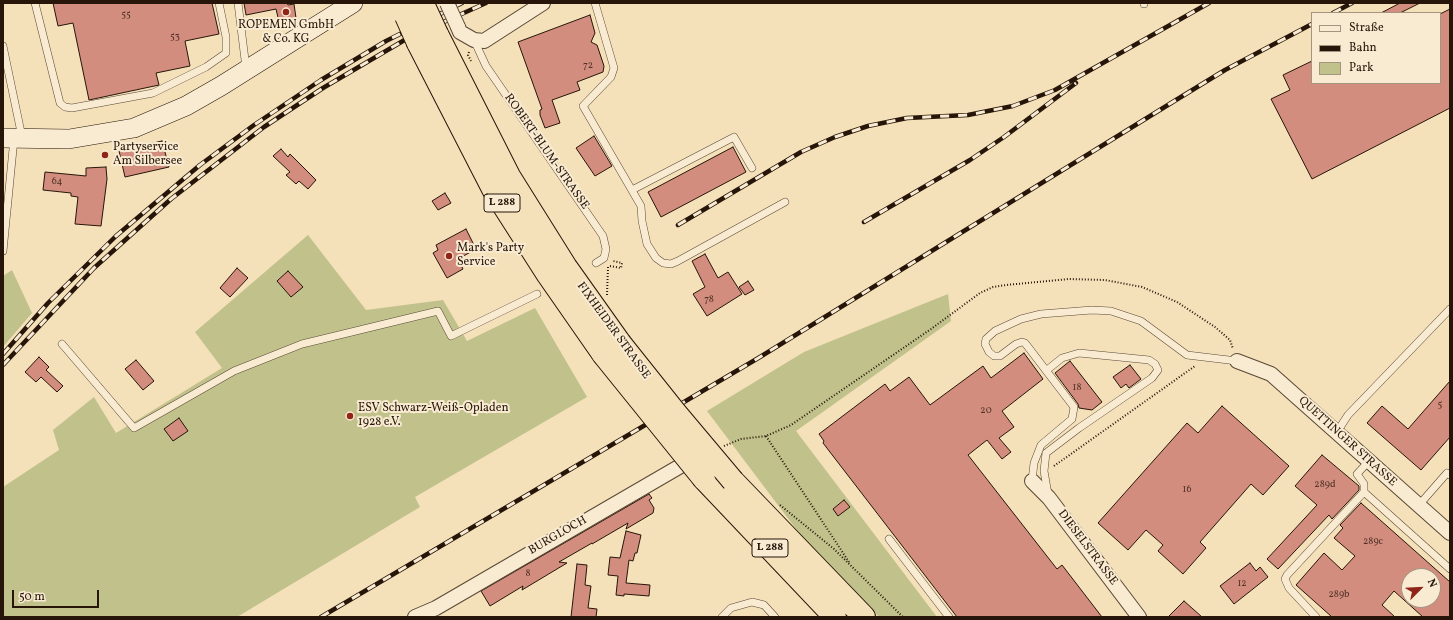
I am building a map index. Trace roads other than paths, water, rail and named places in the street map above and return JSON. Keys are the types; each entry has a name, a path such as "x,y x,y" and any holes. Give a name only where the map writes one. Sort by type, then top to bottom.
{"highway":[{"name":"FIXHEIDER STRASSE","path":"414,7 428,39 509,176 566,267 611,349 704,479 835,617"},
{"name":"FIXHEIDER STRASSE","path":"611,349 733,481 864,617"}],"main road":[{"path":"13,139 69,139 134,128 186,106 352,3"}],"street":[{"name":"ROBERT-BLUM-STRASSE","path":"447,3 460,32 474,40"},
{"path":"474,40 484,41 543,3"},
{"name":"QUETTINGER STRASSE","path":"1237,362 1271,374 1450,533"},
{"name":"BURGLOCH","path":"415,617 436,608 700,455"},
{"name":"DIESELSTRASSE","path":"1032,481 1049,498 1139,617"}],"lane":[{"path":"35,3 60,103 65,107 72,108 153,93 206,67 226,53 226,37 220,3"},
{"path":"238,3 246,70"},
{"path":"595,3 614,68 611,77 583,106 641,206 642,221 647,244 656,258 663,263 671,264 785,202"},
{"name":"ROBERT-BLUM-STRASSE","path":"474,40 486,66 603,236 606,249 604,258 596,264"},
{"path":"3,46 13,139 3,251"},
{"path":"632,190 734,137 752,168"},
{"path":"62,344 134,428 234,371 302,344 438,311 451,336 537,294"},
{"path":"1337,432 1348,415 1450,309"},
{"path":"1032,481 1034,463 1040,445 1046,438 1069,422 1074,414 1072,403 1025,343 1022,342 1016,344 998,356 992,354 986,348 986,339 995,330 1021,318 1041,314 1092,310 1111,311 1141,321 1187,355 1237,362"},
{"path":"1047,370 1062,358 1079,353 1149,360 1155,364 1158,370 1152,378 1053,446 1046,453 1044,471 1049,498"},
{"path":"1316,617 1289,588 1285,579 1287,575 1364,492 1364,484 1357,474 1369,461"},
{"path":"1419,505 1447,473 1450,475"},
{"path":"1364,492 1450,569"},
{"path":"889,539 949,617"},
{"path":"722,617 731,608 752,602 764,605 775,617"}],"railway":[{"path":"3,354 48,303 116,236 200,165 254,125 321,80 386,41 462,3"},
{"path":"3,365 94,268 171,199 264,127 323,88 408,38 486,3"},
{"path":"678,225 801,152 835,137 868,126 907,118 968,115 1013,106 1055,90 1209,3"},
{"path":"1335,12 1352,3"},
{"path":"321,617 760,357 1225,70 1311,25"},
{"path":"864,222 970,160 1004,137 1076,83"}],"place":[{"name":"ROPEMEN GmbH & Co. KG","path":"286,12"},
{"name":"Partyservice Am Silbersee","path":"105,155"},
{"name":"Mark's Party Service","path":"449,256"},
{"name":"ESV Schwarz-Weiß-Opladen 1928 e.V.","path":"350,416"}]}
